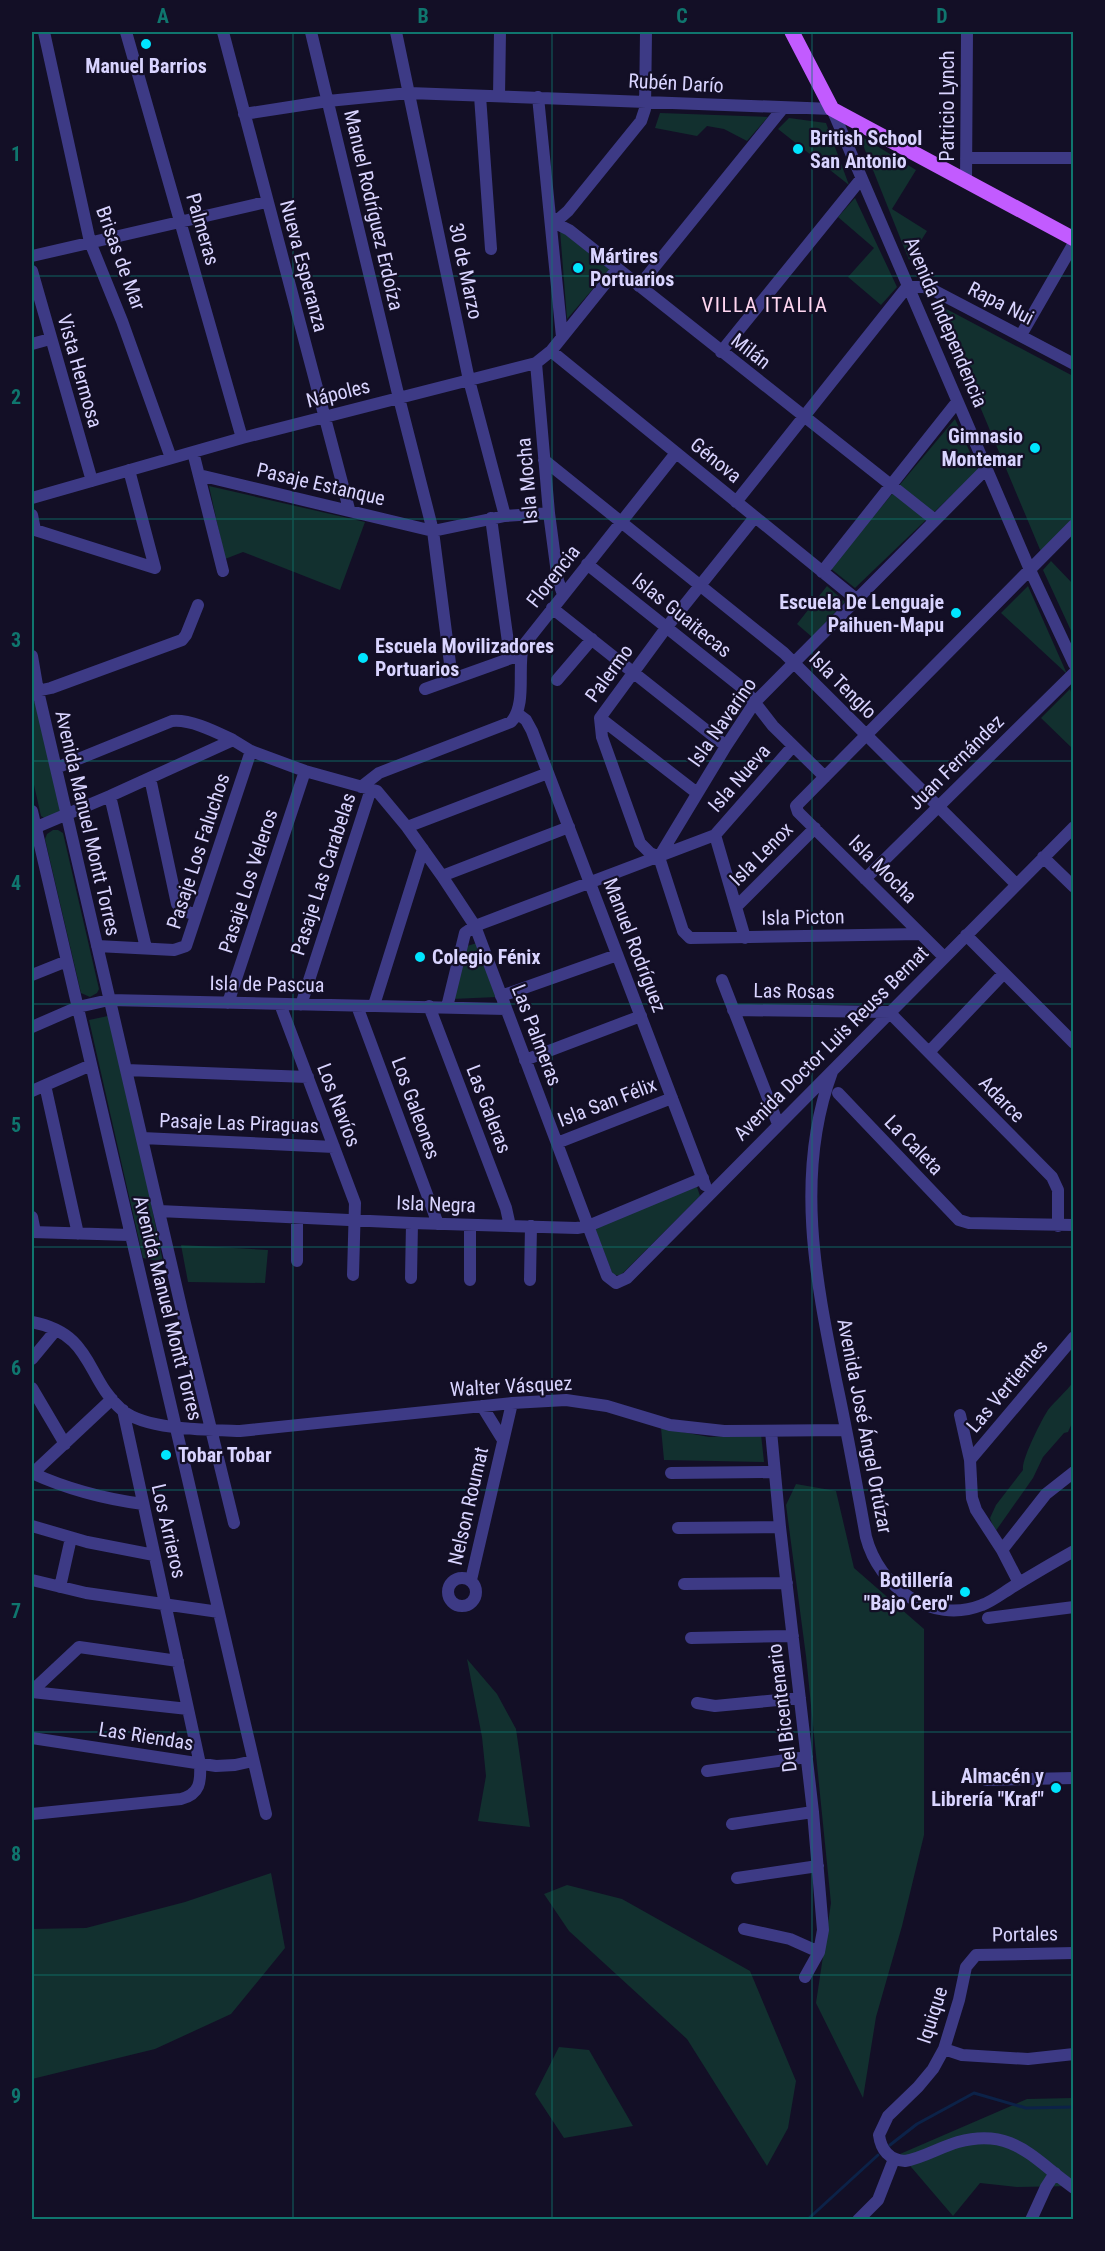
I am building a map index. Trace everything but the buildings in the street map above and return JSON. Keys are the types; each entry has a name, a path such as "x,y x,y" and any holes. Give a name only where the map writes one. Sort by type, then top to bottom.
{"main road":[{"name":"Avenida Independencia","path":"792,32 832,109"},
{"name":"Rubén Darío","path":"832,109 1074,241"}],"street":[{"name":"Brisas de Mar","path":"44,32 90,243 122,321 171,458"},
{"name":"Palmeras","path":"126,32 242,438"},
{"name":"Nueva Esperanza","path":"223,32 266,202 349,509"},
{"name":"Manuel Rodríguez Erdoíza","path":"311,32 433,531 452,679"},
{"name":"30 de Marzo","path":"396,32 469,380 505,516"},
{"path":"500,32 500,96"},
{"path":"551,221 568,212 638,126 644,115 646,32"},
{"name":"Patricio Lynch","path":"966,181 968,32"},
{"name":"Rubén Darío","path":"244,114 328,101 409,93 832,109"},
{"path":"480,96 491,249"},
{"path":"538,97 562,337"},
{"path":"639,286 783,108"},
{"name":"Avenida Independencia","path":"832,109 1030,570 1074,664"},
{"path":"966,158 1074,158"},
{"path":"721,352 861,179"},
{"path":"32,256 266,202"},
{"name":"Milán","path":"551,221 565,228 618,269 802,417 935,520"},
{"path":"1022,335 1074,241"},
{"name":"Nápoles","path":"32,498 242,438 536,363 551,351 618,269"},
{"name":"Vista Hermosa","path":"32,271 92,481"},
{"path":"736,502 907,286"},
{"name":"Rapa Nui","path":"907,286 924,287 935,291 1074,364"},
{"path":"32,344 50,339"},
{"name":"Génova","path":"551,351 856,599"},
{"name":"Isla Mocha","path":"536,363 549,513 558,581 563,594"},
{"path":"822,572 957,402"},
{"path":"194,452 223,571"},
{"name":"Florencia","path":"518,714 515,656 676,453"},
{"name":"Isla Tenglo","path":"544,460 784,653 1016,884"},
{"name":"Isla Navarino","path":"659,856 755,702 986,469"},
{"path":"32,515 35,530 155,568 129,470"},
{"name":"Pasaje Estanque","path":"199,476 349,509 433,531"},
{"path":"433,531 505,516 549,513"},
{"name":"Palermo","path":"659,856 650,853 640,843 602,737 600,718 666,628 755,517"},
{"path":"425,689 515,656 491,519"},
{"path":"825,777 1074,525"},
{"name":"Islas Guaitecas","path":"587,564 745,690 773,726 825,777"},
{"path":"35,692 182,640 198,604"},
{"path":"552,608 726,746"},
{"path":"556,680 592,639"},
{"name":"Avenida Manuel Montt Torres","path":"32,656 35,692 56,768 234,1523"},
{"name":"Juan Fernández","path":"865,879 1074,673"},
{"path":"56,768 172,721 179,721 207,729 251,751 305,771 366,788 379,773 507,725 518,714"},
{"name":"Manuel Rodríguez","path":"518,714 529,725 709,1194"},
{"path":"600,718 697,793"},
{"path":"33,828 233,740"},
{"name":"Isla Nueva","path":"715,836 793,746"},
{"name":"Pasaje Los Faluchos","path":"97,946 174,950 183,949 188,943 251,751"},
{"name":"Pasaje Los Veleros","path":"228,1003 305,771"},
{"path":"407,826 548,773"},
{"name":"Isla Mocha","path":"825,777 797,804 796,808 944,957"},
{"path":"150,778 177,904 184,911 196,915"},
{"name":"Las Palmeras","path":"366,788 381,795 407,826 475,926 607,1276 616,1283"},
{"name":"Pasaje Las Carabelas","path":"301,1005 366,788"},
{"path":"110,796 146,948"},
{"name":"Avenida Manuel Montt Torres","path":"32,811 33,828 78,1007 266,1814"},
{"path":"442,876 568,827"},
{"name":"Avenida Doctor Luis Reuss Bernat","path":"616,1283 627,1278 1074,827"},
{"name":"Isla Lenox","path":"736,907 815,828"},
{"path":"447,1007 465,933 475,926 715,836 745,938"},
{"path":"374,1005 423,849"},
{"name":"Isla Picton","path":"659,856 683,931 687,937 693,939 920,934"},
{"path":"1044,857 1074,887"},
{"path":"966,935 1074,1043"},
{"path":"501,996 617,955"},
{"path":"32,975 67,961"},
{"path":"929,1052 1004,973"},
{"path":"722,980 778,1124"},
{"name":"Isla de Pascua","path":"32,1027 78,1007 110,1000 506,1009"},
{"name":"Los Navíos","path":"280,1004 355,1203 353,1275"},
{"name":"Los Galeones","path":"357,1006 438,1224"},
{"name":"Las Galeras","path":"429,1006 506,1208 510,1226"},
{"name":"Las Rosas","path":"733,1010 889,1012"},
{"name":"Adarce","path":"889,1012 1052,1177 1059,1190 1058,1226"},
{"path":"525,1060 641,1016"},
{"path":"32,1091 91,1065"},
{"name":"Avenida José Ángel Ortúzar","path":"834,1068 826,1089 816,1132 811,1173 811,1208 820,1299 868,1547 877,1566 896,1589 927,1605 961,1610 984,1605 1074,1551"},
{"path":"126,1070 308,1077"},
{"path":"45,1085 78,1234"},
{"name":"La Caleta","path":"838,1093 956,1218 963,1221 1058,1226"},
{"name":"Isla San Félix","path":"556,1143 672,1098"},
{"name":"Pasaje Las Piraguas","path":"142,1138 334,1147"},
{"name":"Isla Negra","path":"159,1211 353,1221 577,1228 588,1226 703,1178"},
{"path":"32,1216 33,1232 130,1235"},
{"path":"297,1218 297,1261"},
{"path":"411,1223 411,1278"},
{"path":"470,1225 470,1280"},
{"path":"1058,1226 1074,1225"},
{"path":"530,1280 531,1226"},
{"path":"32,1322 56,1330 82,1351 112,1399 123,1410"},
{"path":"32,1359 56,1330"},
{"name":"Las Vertientes","path":"970,1460 1074,1337"},
{"path":"32,1388 65,1444"},
{"path":"112,1399 32,1474 79,1491 143,1504"},
{"name":"Walter Vásquez","path":"123,1410 153,1424 240,1431 512,1403 576,1401 607,1406 669,1425 724,1431 846,1430"},
{"name":"Nelson Roumat","path":"471,1581 512,1403"},
{"name":"Nelson Roumat","path":"482,1406 503,1440"},
{"name":"Los Arrieros","path":"123,1410 200,1764"},
{"name":"Las Vertientes","path":"960,1415 970,1460 974,1504 978,1515 1002,1550 1019,1583"},
{"name":"Del Bicentenario","path":"771,1431 813,1812 823,1930 819,1952 805,1977"},
{"path":"671,1473 775,1472"},
{"path":"1002,1550 1046,1494 1074,1472"},
{"path":"32,1526 71,1538 154,1555"},
{"path":"678,1528 780,1527"},
{"path":"60,1587 71,1538"},
{"path":"684,1584 787,1583"},
{"path":"34,1584 219,1612"},
{"path":"988,1618 1074,1607"},
{"path":"691,1638 793,1636"},
{"path":"32,1692 79,1647 178,1661"},
{"path":"32,1692 188,1709"},
{"path":"697,1702 715,1706 800,1698"},
{"name":"Las Riendas","path":"32,1738 200,1764 226,1766 254,1761"},
{"path":"707,1771 807,1757"},
{"path":"32,1814 186,1798 200,1786 200,1764"},
{"path":"986,1780 1074,1778"},
{"path":"732,1824 813,1812"},
{"path":"737,1878 818,1866"},
{"path":"744,1929 790,1939 819,1952"},
{"name":"Portales","path":"976,1955 1074,1953"},
{"name":"Iquique","path":"894,2159 885,2152 879,2135 888,2116 918,2087 933,2069 945,2049 966,1967 976,1955"},
{"path":"945,2049 962,2055 1028,2060 1074,2054"},
{"path":"858,2220 878,2200 894,2159 910,2160 970,2140 998,2138 1021,2147 1074,2188"},
{"path":"1031,2220 1055,2173"}],"green space":[{"path":"660,113 768,117 747,141 724,129 707,126 697,136 655,128"},
{"path":"789,118 826,123 849,185 778,129"},
{"path":"859,135 916,170 892,209 927,231 909,260"},
{"path":"855,198 897,287 881,305 848,277 874,248 838,217"},
{"path":"560,230 610,269 567,319"},
{"name":"Gimnasio Montemar","path":"937,304 1073,376 1073,520 1041,552"},
{"path":"955,419 978,470 855,588 830,568"},
{"path":"209,486 365,522 340,590 243,552 225,559"},
{"path":"1051,561 1073,584 1073,635 1043,570"},
{"path":"827,586 845,602 812,637 797,624"},
{"path":"1028,586 1067,674 1001,613"},
{"path":"1070,689 1073,698 1073,749 1041,718"},
{"path":"32,700 36,703 61,810 58,815 46,819 41,816 32,776"},
{"path":"53,830 63,833 99,989 90,997 81,993 45,839 47,834"},
{"path":"477,943 497,997 452,999 467,946"},
{"path":"108,1016 137,1134 163,1262 143,1258 89,1020"},
{"path":"696,1184 700,1196 624,1272 620,1275 613,1275 594,1226"},
{"path":"181,1245 268,1250 265,1283 188,1282"},
{"path":"1073,1382 1073,1421 1068,1432 1064,1433 1043,1457 1033,1478 995,1532 990,1518 996,1505 1023,1470 1028,1449 1048,1410"},
{"path":"661,1428 709,1437 761,1434 764,1462 664,1460"},
{"path":"796,1484 836,1491 854,1568 924,1629 924,1835 902,1926 876,2017 863,2098 816,2003 831,1903 806,1656 786,1505"},
{"path":"467,1659 497,1694 516,1729 530,1827 478,1821 486,1776 482,1737"},
{"path":"271,1873 285,1948 231,2014 155,2049 32,2079 32,1929 86,1928 185,1902"},
{"path":"567,1885 622,1899 750,1971 796,2081 788,2128 767,2166 687,2039 569,1931 544,1894"},
{"path":"559,2047 589,2050 633,2126 564,2138 535,2094"},
{"path":"1073,2098 1073,2186 1017,2187 980,2183 953,2216 900,2154 1027,2099"}],"waterway":[{"path":"890,2145 917,2124 974,2093 1026,2108 1074,2107"},
{"path":"807,2220 878,2155"}],"place":[{"name":"Manuel Barrios","path":"146,44"},
{"name":"British School San Antonio","path":"798,149"},
{"name":"Mártires Portuarios","path":"578,268"},
{"name":"Gimnasio Montemar","path":"1035,448"},
{"name":"Escuela De Lenguaje Paihuen-Mapu","path":"956,613"},
{"name":"Escuela Movilizadores Portuarios","path":"363,658"},
{"name":"Colegio Fénix","path":"420,957"},
{"name":"Tobar Tobar","path":"166,1455"},
{"name":"Botillería \"Bajo Cero\"","path":"965,1592"},
{"name":"Almacén y Librería \"Kraf\"","path":"1056,1788"}],"district":[{"name":"VILLA ITALIA","path":"765,305"}]}
